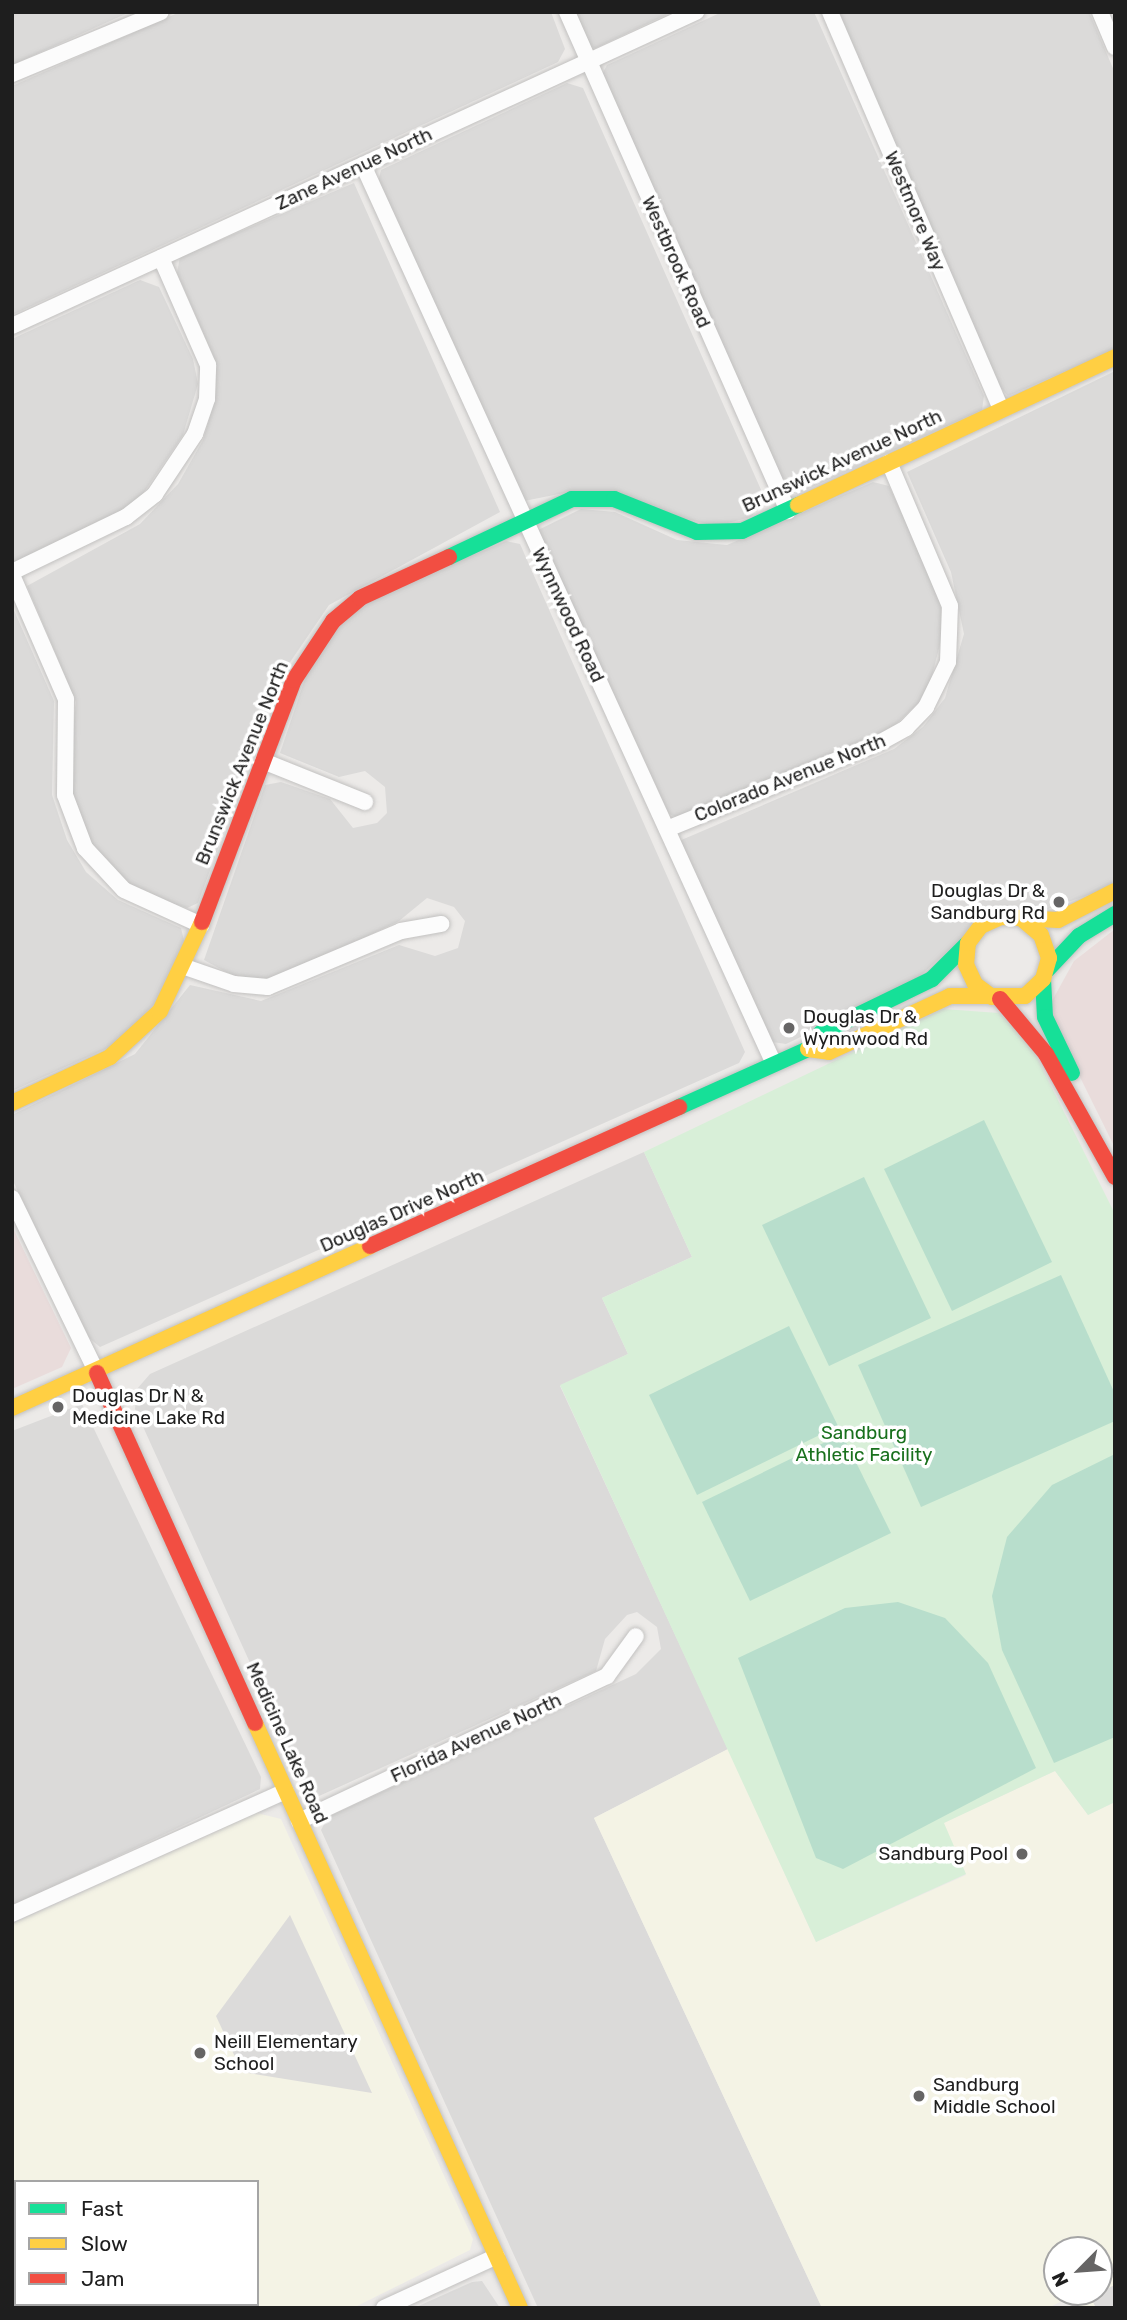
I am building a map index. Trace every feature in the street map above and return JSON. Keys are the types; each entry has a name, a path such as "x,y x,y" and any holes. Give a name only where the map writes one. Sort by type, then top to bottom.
{"street":[{"path":"12,74 160,12"},
{"name":"Westbrook Road","path":"567,12 586,63 788,511"},
{"name":"Zane Avenue North","path":"12,326 696,12"},
{"name":"Westmore Way","path":"830,12 1000,410"},
{"path":"1100,12 1115,47"},
{"name":"Wynnwood Road","path":"363,165 774,1064"},
{"path":"161,258 208,365 207,399 195,434 155,494 127,517 12,574 66,699 65,795 85,848 124,890 201,926"},
{"name":"Brunswick Avenue North","path":"12,1102 124,1047 160,1011 185,967 294,680 333,621 390,580 524,518 593,497 719,535 788,511 1115,357"},
{"name":"Colorado Avenue North","path":"667,829 881,742 917,719 936,690 948,662 950,606 889,462"},
{"path":"262,761 365,803"},
{"name":"Douglas Drive North","path":"12,1408 97,1373 808,1049 821,1033 932,979 990,920 1071,916 1115,891"},
{"name":"Douglas Drive North","path":"808,1049 829,1052 950,996 1025,996 1079,936 1115,914"},
{"path":"1022,919 1047,945 1045,1017 1082,1091 1086,1118"},
{"path":"185,967 234,984 268,987 401,931 441,924"},
{"path":"968,943 969,975 996,998 1086,1118 1115,1177"},
{"name":"Medicine Lake Road","path":"12,1198 97,1373 520,2308"},
{"name":"Florida Avenue North","path":"299,1821 607,1676 636,1636"},
{"path":"12,1914 286,1791"},
{"path":"384,2308 497,2256"}],"shaded area":[{"path":"12,12 130,12 12,65"},
{"path":"180,12 551,12 565,49 558,62 12,315 12,86"},
{"path":"572,12 672,12 596,48 589,47"},
{"path":"722,12 814,12 984,396 982,410 797,494 785,490 600,78 607,65"},
{"path":"835,12 1089,12 1115,73 1115,350 1008,396 1000,387"},
{"path":"567,83 583,88 766,501 751,517 716,526 569,492 524,501 378,182 381,170"},
{"path":"354,183 500,512 329,605 282,674 198,903 187,908 134,891 98,857 79,820 68,773 76,702 27,586 140,524 178,484 203,440 215,399 215,360 177,273 180,257"},
{"path":"140,280 159,287 193,359 198,384 183,435 140,498 110,525 12,569 12,339"},
{"path":"1115,371 1115,886 962,938 911,984 786,1044 765,1041 679,841 894,749 923,727 945,698 964,634 951,572 907,472"},
{"path":"873,482 889,486 937,589 945,625 927,695 892,728 676,817 669,814 538,530 581,509 615,512 677,540 727,545"},
{"path":"506,541 520,544 745,1052 739,1063 100,1347 89,1338 12,1179 12,1115 135,1054 190,985 261,1001 399,945 435,956 458,948 465,921 454,907 427,898 399,921 280,978 241,980 204,960 265,785 281,782 330,799 353,828 377,823 387,813 385,787 365,771 339,777 280,753 311,661 337,626 377,596"},
{"path":"12,606 54,701 52,795 67,840 86,872 118,900 181,928 185,945 164,994 114,1045 12,1091"},
{"path":"1115,929 1115,1148 1047,1010 1074,961"},
{"path":"644,1152 692,1257 602,1298 628,1354 560,1386 728,1749 594,1818 822,2308 538,2308 321,1830 328,1817 636,1674 661,1649 657,1627 637,1612 627,1615 605,1639 596,1671 319,1796 310,1795 135,1409 137,1389 150,1374"},
{"path":"12,1226 71,1348 62,1367 12,1389"},
{"path":"82,1404 261,1777 260,1789 12,1906 12,1431"},
{"name":"Sandburg Middle School","path":"728,1749 816,1942 966,1875 943,1823 1055,1771 1088,1815 1115,1802 1115,2308 1077,2306 1113,2306 1113,2236 1043,2236 1043,2306 1052,2306 1048,2308 822,2308 594,1818"},
{"name":"Neill Elementary School","path":"257,1813 281,1819 473,2239 470,2250 353,2308 12,2308 12,1924"},
{"path":"290,1915 372,2093 242,2072 216,2016"},
{"path":"482,2281 500,2308 414,2308 472,2282"},
{"path":"1115,2285 1115,2308 1096,2308 1095,2306 1113,2306"}],"green space":[{"name":"Sandburg Athletic Facility","path":"943,1009 999,1013 1028,1040 1115,1214 1115,1802 1088,1815 1055,1771 944,1823 966,1874 816,1942 560,1385 628,1354 602,1298 692,1257 644,1152"},
{"path":"984,1120 1052,1262 952,1311 884,1169"},
{"path":"864,1177 931,1318 829,1366 762,1225"},
{"path":"1061,1275 1115,1394 1115,1421 921,1507 858,1365"},
{"path":"789,1326 838,1426 697,1495 649,1395"},
{"path":"842,1434 891,1533 750,1601 702,1502"},
{"path":"1115,1454 1115,1737 1054,1763 1002,1650 992,1596 1007,1537 1052,1485"},
{"path":"898,1602 945,1618 988,1663 1036,1768 843,1869 816,1858 738,1658 845,1608"},
{"path":"12,2270 14,2306 177,2308 12,2308"}],"traffic: fast":[{"path":"449,557 572,499 614,499 697,532 742,531 798,505"},
{"path":"1047,970 1079,936 1115,914"},
{"path":"679,1107 808,1049 821,1033 932,979 968,943"},
{"path":"1043,979 1045,1017 1072,1073"}],"traffic: slow":[{"path":"798,505 1115,357"},
{"path":"992,997 975,984 966,965 968,943 981,926 1001,917 1058,920 1115,891"},
{"path":"808,1049 829,1052 950,996 1025,996 1043,979 1049,958 1041,935 1022,919"},
{"path":"12,1103 110,1057 160,1011 202,922"},
{"path":"12,1408 370,1246"},
{"path":"255,1723 520,2308"}],"traffic: jam":[{"path":"202,922 294,680 333,621 360,598 449,557"},
{"path":"1000,999 1046,1054 1115,1177"},
{"path":"370,1246 679,1107"},
{"path":"97,1373 255,1723"}],"place":[{"name":"Douglas Dr & Sandburg Rd","path":"1059,902"},
{"name":"Douglas Dr & Wynnwood Rd","path":"789,1028"},
{"name":"Douglas Dr N & Medicine Lake Rd","path":"58,1407"},
{"name":"Sandburg Pool","path":"1022,1854"},
{"name":"Neill Elementary School","path":"200,2053"},
{"name":"Sandburg Middle School","path":"919,2096"}]}
